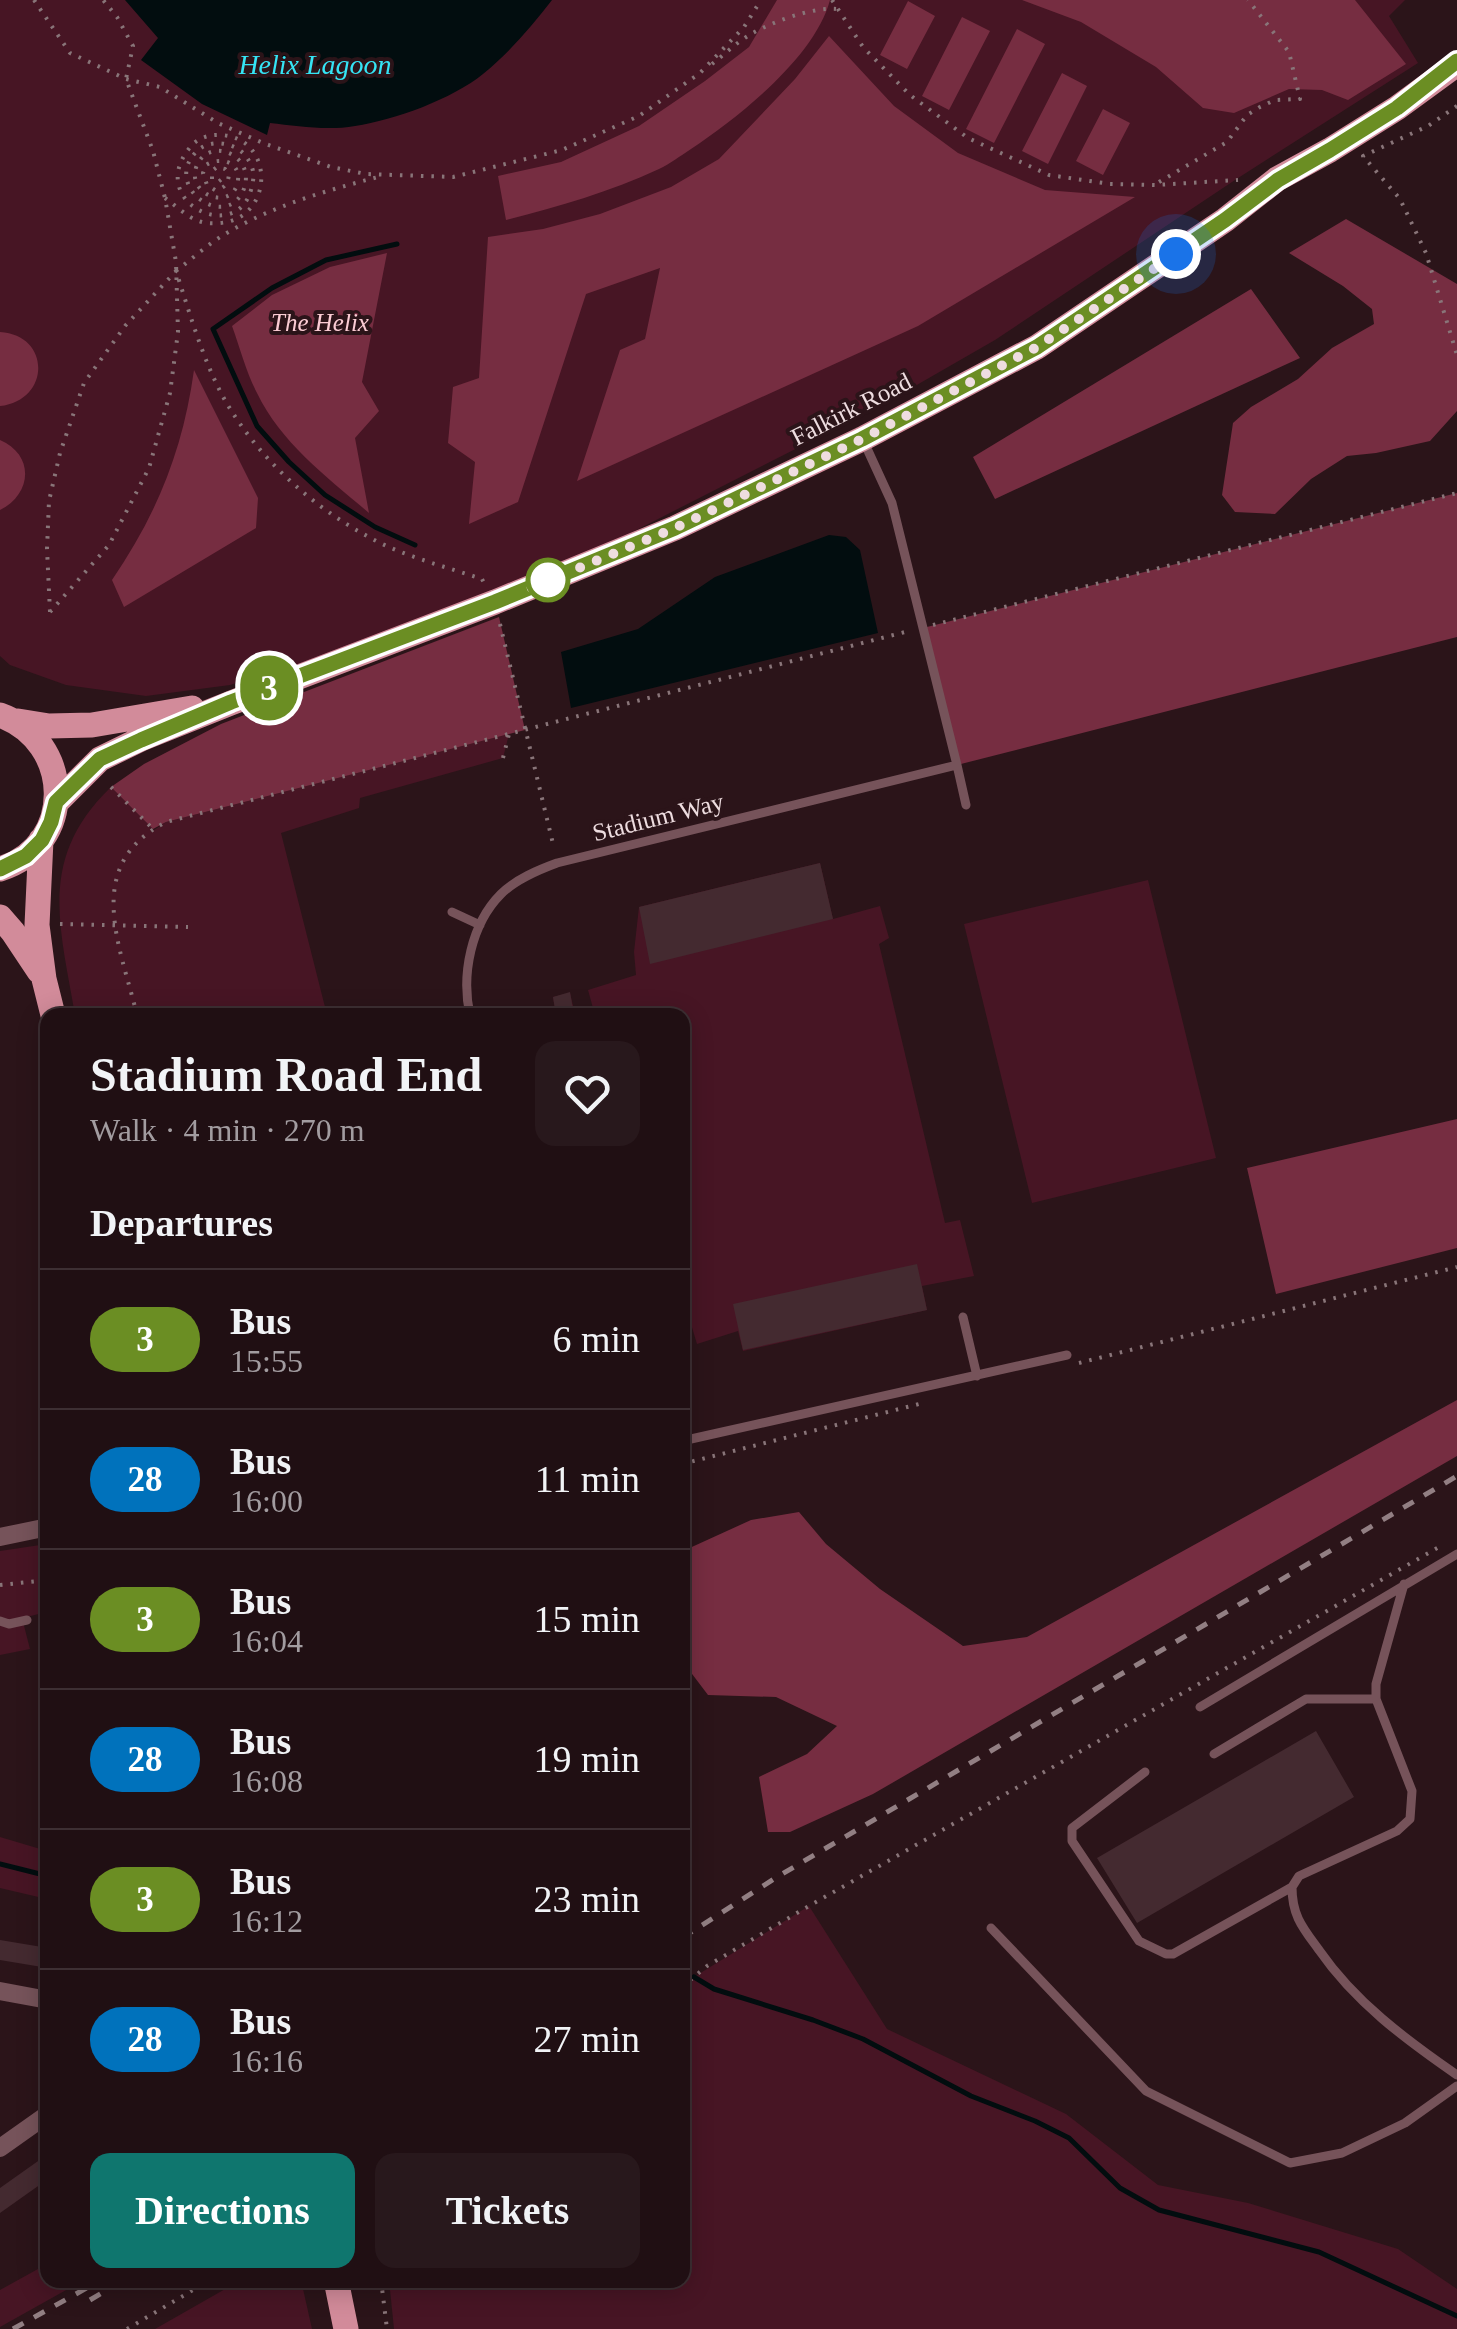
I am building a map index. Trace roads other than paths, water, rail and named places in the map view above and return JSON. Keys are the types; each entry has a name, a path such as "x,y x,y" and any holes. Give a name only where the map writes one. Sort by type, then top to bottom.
{"main road":[{"name":"Falkirk Road","path":"56,802 100,759 231,702 495,602 675,528 862,439 1037,347 1278,180 1397,108 1453,65"},
{"name":"Falkirk Road","path":"9,718 50,726 92,725 231,702"},
{"path":"0,869 26,856 42,840 56,802 56,778 50,756 36,736 9,718"},
{"path":"42,840 37,925 51,1008"},
{"path":"0,917 44,980"},
{"path":"338,2288 346,2329"}],"street":[{"path":"0,1537 40,1529"},
{"path":"0,1991 40,1998"},
{"path":"0,2148 40,2120"}],"lane":[{"path":"862,439 892,502 966,805"},
{"name":"Stadium Way","path":"469,1008 468,966 480,926 502,892 531,874 557,862 956,765"},
{"path":"452,912 480,926"},
{"path":"963,1317 978,1376"},
{"path":"690,1440 1066,1355"},
{"path":"1200,1706 1457,1554"},
{"path":"1144,1772 1072,1828 1070,1834 1138,1940 1166,1954 1174,1954 1292,1887 1299,1876 1398,1831 1410,1818 1412,1790 1376,1699 1376,1684 1404,1584"},
{"path":"0,1621 10,1624 27,1620"},
{"path":"1214,1754 1306,1699 1376,1699"},
{"path":"1292,1887 1297,1918 1338,1977 1404,2038 1457,2075"},
{"path":"991,1928 1146,2091 1290,2163 1342,2153 1405,2124 1457,2086"}],"water":[{"name":"Helix Lagoon","path":"125,0 552,0 493,66 439,100 405,114 355,126 323,128 270,123 267,135 202,104 141,60 158,38"},
{"path":"829,535 846,537 860,550 878,633 571,708 561,652 638,629 715,577"}],"waterway":[{"path":"397,244 326,260 272,288 213,329 257,426 289,462 325,495 375,527 415,545"},
{"path":"0,1864 40,1874"},
{"path":"694,1977 714,1989 863,2039 971,2096 1069,2138 1120,2188 1159,2210 1319,2252 1457,2316"}],"railway":[{"path":"690,1933 777,1877 1457,1476"},
{"path":"13,2329 87,2288"},
{"path":"90,2300 110,2288"}],"park label":[{"name":"The Helix","path":"320,322"}]}
